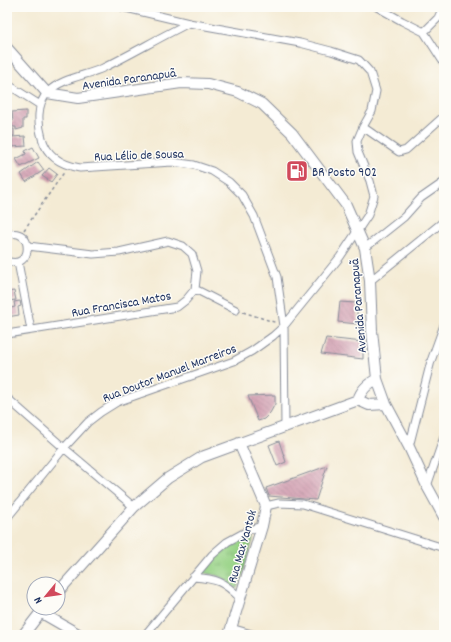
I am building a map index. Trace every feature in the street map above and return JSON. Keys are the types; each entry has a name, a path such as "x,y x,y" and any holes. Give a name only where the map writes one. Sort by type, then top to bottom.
{"street":[{"name":"Rua Doutor Manuel Marreiros","path":"7,518 64,448 88,422 100,412 117,402 234,361 252,351 273,336 284,326 359,231 368,215 374,196 370,181 358,152 357,141 372,111 376,91 370,72 358,60 300,43 189,23 122,7"},
{"path":"376,7 388,10 424,32 444,63"},
{"path":"424,32 438,18 443,7"},
{"path":"7,48 47,92 66,81 102,68 189,23"},
{"name":"Avenida Paranapuã","path":"47,92 78,98 181,83 208,84 238,92 262,104 292,133 346,205 359,231 365,248 370,281 372,331 377,379 386,404 444,518"},
{"path":"7,84 40,105"},
{"name":"Rua Lélio de Sousa","path":"47,92 40,105 39,126 43,144 54,159 68,166 80,168 172,162 200,167 212,171 229,182 242,194 254,216 277,277 284,326 285,427"},
{"path":"363,127 399,152 402,152 444,116"},
{"path":"365,248 404,216 421,198 444,182"},
{"path":"370,281 444,221"},
{"path":"7,235 13,234 21,236 28,246 26,254 18,262 7,261"},
{"path":"28,246 93,254 119,252 168,241 183,246 192,254 197,271 195,289 236,310"},
{"path":"18,262 31,330"},
{"name":"Rua Francisca Matos","path":"7,334 177,307 186,300 195,289"},
{"path":"409,447 431,361 444,325"},
{"path":"358,400 361,391 377,379"},
{"path":"7,398 134,507"},
{"path":"66,583 134,507 168,478 202,457 358,400 369,406 386,404"},
{"path":"427,486 444,437"},
{"name":"Rua Max Yantok","path":"230,631 262,526 266,506 239,443"},
{"path":"266,506 285,503 303,504 444,548"},
{"path":"145,635 212,555 227,542 249,530 262,526"},
{"path":"194,577 220,581 240,598"},
{"path":"23,635 37,616"},
{"path":"51,616 80,635"},
{"path":"230,631 255,635"}],"path":[{"path":"21,236 24,229 68,166"},
{"path":"236,310 284,326"}],"green space":[{"path":"246,536 252,537 253,539 241,581 236,589 220,577 200,573 208,562"}],"building":[{"path":"26,111 26,119 23,119 23,128 16,130 16,127 13,127 11,124 11,121 13,121 12,112"},
{"path":"8,129 14,129 14,136 8,136"},
{"path":"25,136 26,146 12,147 12,137"},
{"path":"33,147 39,158 21,167 16,159 26,154 25,151"},
{"path":"38,162 44,170 26,182 21,174"},
{"path":"49,168 57,174 51,182 42,176"},
{"path":"14,291 16,300 7,301 7,292"},
{"path":"20,301 21,306 18,307 19,315 7,317 7,309 15,307 14,302"},
{"path":"340,302 356,303 358,324 338,322"},
{"path":"326,338 363,342 363,359 321,354"},
{"path":"275,395 275,404 270,413 264,419 258,421 248,396"},
{"path":"279,441 286,462 277,466 269,445"},
{"path":"327,466 316,500 269,496 266,488"}],"place":[{"name":"BR Posto 902","path":"297,171"}]}
